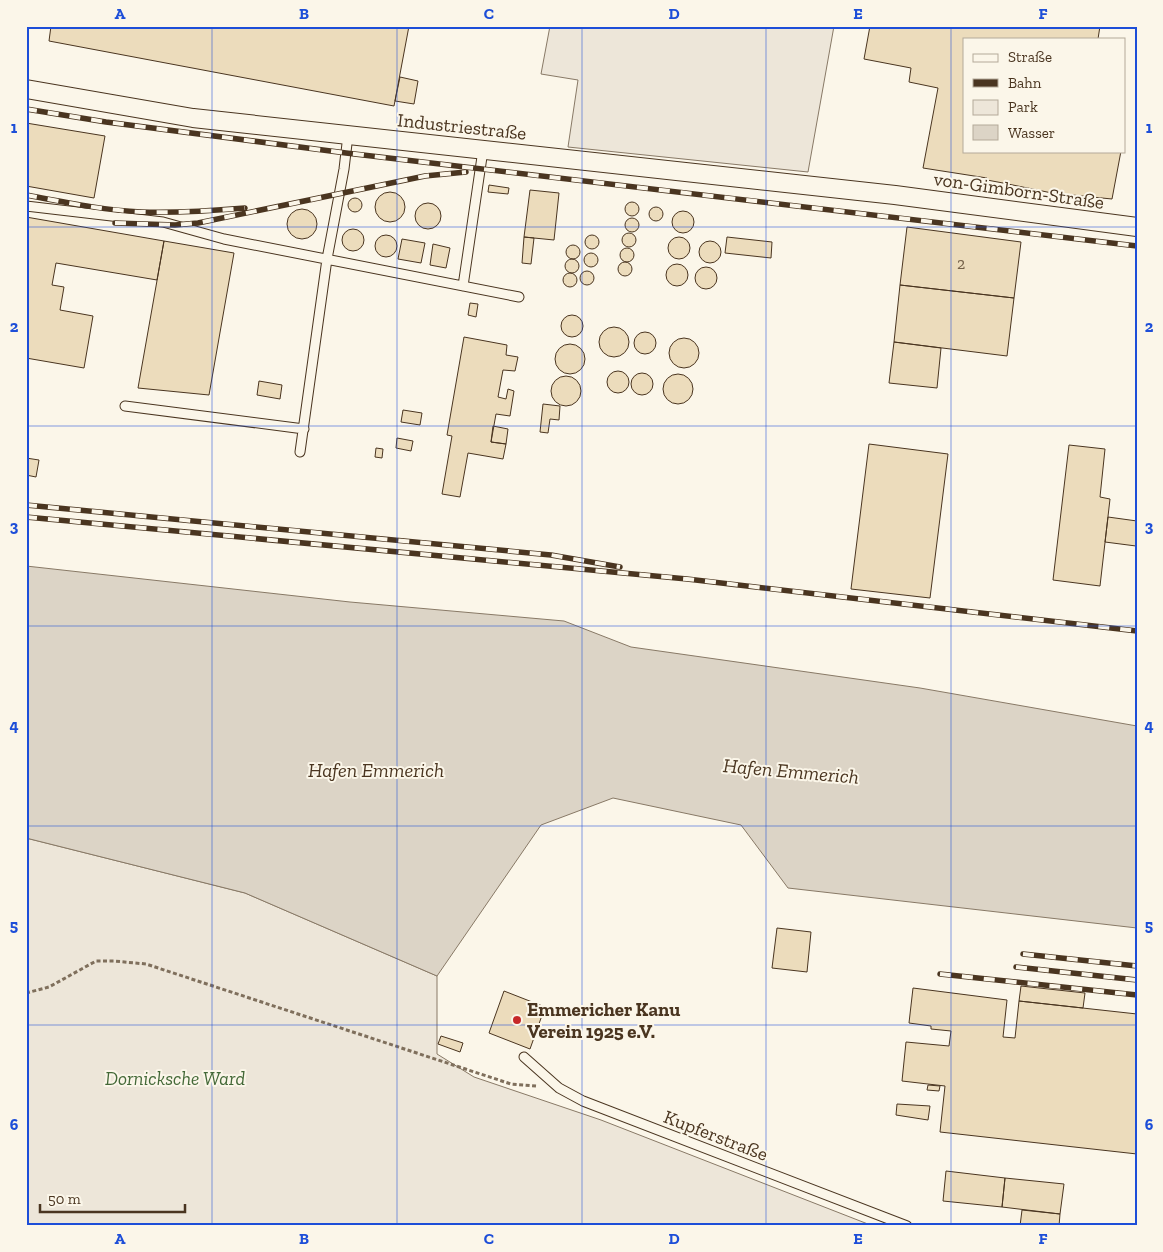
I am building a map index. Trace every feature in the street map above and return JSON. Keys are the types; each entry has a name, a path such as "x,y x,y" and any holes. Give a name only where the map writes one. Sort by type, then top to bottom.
{"street":[{"name":"Industriestraße","path":"26,89 193,118 895,195"},
{"name":"von-Gimborn-Straße","path":"895,195 1137,227"}],"lane":[{"path":"300,452 348,135"},
{"path":"463,286 483,150"},
{"path":"26,206 163,222 224,239 519,297"},
{"path":"125,406 304,429"},
{"name":"Kupferstraße","path":"524,1057 560,1088 583,1101 907,1226"}],"path":[{"path":"26,993 49,988 96,961 146,964 511,1084 560,1088"}],"green space":[{"path":"550,26 834,26 808,172 568,147 578,80 541,74"},
{"name":"Dornicksche Ward","path":"26,838 245,893 437,976 437,1054 474,1077 601,1120 873,1226 26,1226"}],"water":[{"name":"Hafen Emmerich","path":"26,566 350,602 564,621 631,647 920,688 1137,726 1137,928 788,888 741,825 613,798 541,825 437,976 245,893 26,838"}],"building":[{"path":"51,26 409,26 394,106 49,41"},
{"path":"870,26 1100,26 1098,38 963,38 963,152 1121,152 1112,199 1052,193 987,180 987,178 923,168 938,88 909,82 911,68 864,59"},
{"path":"400,77 418,81 414,104 395,101"},
{"path":"26,123 105,136 94,198 26,186"},
{"path":"489,185 509,188 508,194 488,192"},
{"path":"530,190 559,193 554,240 524,237"},
{"path":"390,192 400,197 405,207 400,217 390,222 380,217 375,207 380,197"},
{"path":"355,198 360,200 362,205 360,210 355,212 350,210 348,205 350,200"},
{"path":"632,202 637,204 639,209 637,214 632,216 627,214 625,209 627,204"},
{"path":"428,203 437,207 441,216 437,225 428,229 419,225 415,216 419,207"},
{"path":"656,207 661,209 663,214 661,219 656,221 651,219 649,214 651,209"},
{"path":"302,209 312,214 317,224 312,234 302,239 292,234 287,224 292,214"},
{"path":"683,211 691,214 694,222 691,230 683,233 675,230 672,222 675,214"},
{"path":"26,217 164,241 157,280 56,263 52,285 64,287 60,310 93,316 84,368 26,358"},
{"path":"632,218 637,220 639,225 637,230 632,232 627,230 625,225 627,220"},
{"path":"907,227 1021,242 1014,298 900,285"},
{"path":"353,229 361,232 364,240 361,248 353,251 345,248 342,240 345,232"},
{"path":"629,233 634,235 636,240 634,245 629,247 624,245 622,240 624,235"},
{"path":"386,235 394,238 397,246 394,254 386,257 378,254 375,246 378,238"},
{"path":"592,235 597,237 599,242 597,247 592,249 587,247 585,242 587,237"},
{"path":"524,237 534,238 531,264 522,263"},
{"path":"679,237 687,240 690,248 687,256 679,259 671,256 668,248 671,240"},
{"path":"727,237 772,242 771,258 725,253"},
{"path":"402,239 425,243 421,263 398,259"},
{"path":"164,241 234,253 209,395 138,388"},
{"path":"710,241 718,244 721,252 718,260 710,263 702,260 699,252 702,244"},
{"path":"433,244 450,248 446,268 430,265"},
{"path":"573,245 578,247 580,252 578,257 573,259 568,257 566,252 568,247"},
{"path":"627,248 632,250 634,255 632,260 627,262 622,260 620,255 622,250"},
{"path":"591,253 596,255 598,260 596,265 591,267 586,265 584,260 586,255"},
{"path":"572,259 577,261 579,266 577,271 572,273 567,271 565,266 567,261"},
{"path":"625,262 630,264 632,269 630,274 625,276 620,274 618,269 620,264"},
{"path":"677,264 685,267 688,275 685,283 677,286 669,283 666,275 669,267"},
{"path":"706,267 714,270 717,278 714,286 706,289 698,286 695,278 698,270"},
{"path":"587,271 592,273 594,278 592,283 587,285 582,283 580,278 582,273"},
{"path":"570,273 575,275 577,280 575,285 570,287 565,285 563,280 565,275"},
{"path":"900,285 1014,298 1007,356 894,342"},
{"path":"470,303 478,304 476,317 468,315"},
{"path":"572,315 580,318 583,326 580,334 572,337 564,334 561,326 564,318"},
{"path":"614,327 624,332 629,342 624,352 614,357 604,352 599,342 604,332"},
{"path":"645,332 653,335 656,343 653,351 645,354 637,351 634,343 637,335"},
{"path":"464,337 507,345 506,355 518,357 515,371 503,370 498,397 506,399 508,389 514,391 510,416 496,414 491,442 506,444 503,459 468,453 460,497 442,494 452,436 447,435"},
{"path":"684,338 694,343 699,353 694,363 684,368 674,363 669,353 674,343"},
{"path":"894,342 941,348 937,388 889,383"},
{"path":"570,344 580,349 585,359 580,369 570,374 560,369 555,359 560,349"},
{"path":"618,371 626,374 629,382 626,390 618,393 610,390 607,382 610,374"},
{"path":"642,373 650,376 653,384 650,392 642,395 634,392 631,384 634,376"},
{"path":"678,374 688,379 693,389 688,399 678,404 668,399 663,389 668,379"},
{"path":"566,376 576,381 581,391 576,401 566,406 556,401 551,391 556,381"},
{"path":"259,381 282,385 280,399 257,395"},
{"path":"543,404 560,406 559,420 550,419 548,433 540,432"},
{"path":"403,410 422,413 420,425 401,422"},
{"path":"493,426 508,429 506,444 491,442"},
{"path":"397,438 413,441 411,451 396,448"},
{"path":"869,444 948,454 930,598 851,589"},
{"path":"1069,445 1105,449 1100,497 1110,499 1100,586 1053,580"},
{"path":"376,448 383,449 382,458 375,457"},
{"path":"26,458 39,460 36,477 26,475"},
{"path":"1108,517 1137,521 1136,546 1105,542"},
{"path":"777,928 811,932 807,972 772,968"},
{"path":"1021,986 1085,993 1083,1008 1019,1001"},
{"path":"913,988 1007,1000 1003,1037 1015,1038 1019,1001 1137,1014 1137,1154 940,1132 945,1086 902,1081 906,1042 949,1046 951,1031 931,1029 931,1026 909,1023"},
{"name":"Emmericher Kanu Verein 1925 e.V.","path":"504,991 545,1007 530,1049 489,1033"},
{"path":"441,1036 463,1043 460,1052 438,1044"},
{"path":"928,1085 940,1086 939,1091 927,1090"},
{"path":"897,1104 930,1106 928,1120 896,1115"},
{"path":"946,1171 1005,1178 1002,1207 943,1201"},
{"path":"1005,1178 1064,1184 1060,1214 1002,1207"},
{"path":"1022,1210 1060,1214 1059,1226 1020,1226"}],"railway":[{"path":"26,109 106,122 346,153 1137,246"},
{"path":"115,223 175,225 198,223 425,176 466,172"},
{"path":"26,195 97,208 141,212 193,212 245,208"},
{"path":"26,505 551,555 620,567"},
{"path":"26,517 687,579 1137,631"},
{"path":"1023,954 1137,966"},
{"path":"1016,967 1137,980"},
{"path":"940,974 1137,995"}],"place":[{"name":"Emmericher Kanu Verein 1925 e.V.","path":"517,1020"}]}
